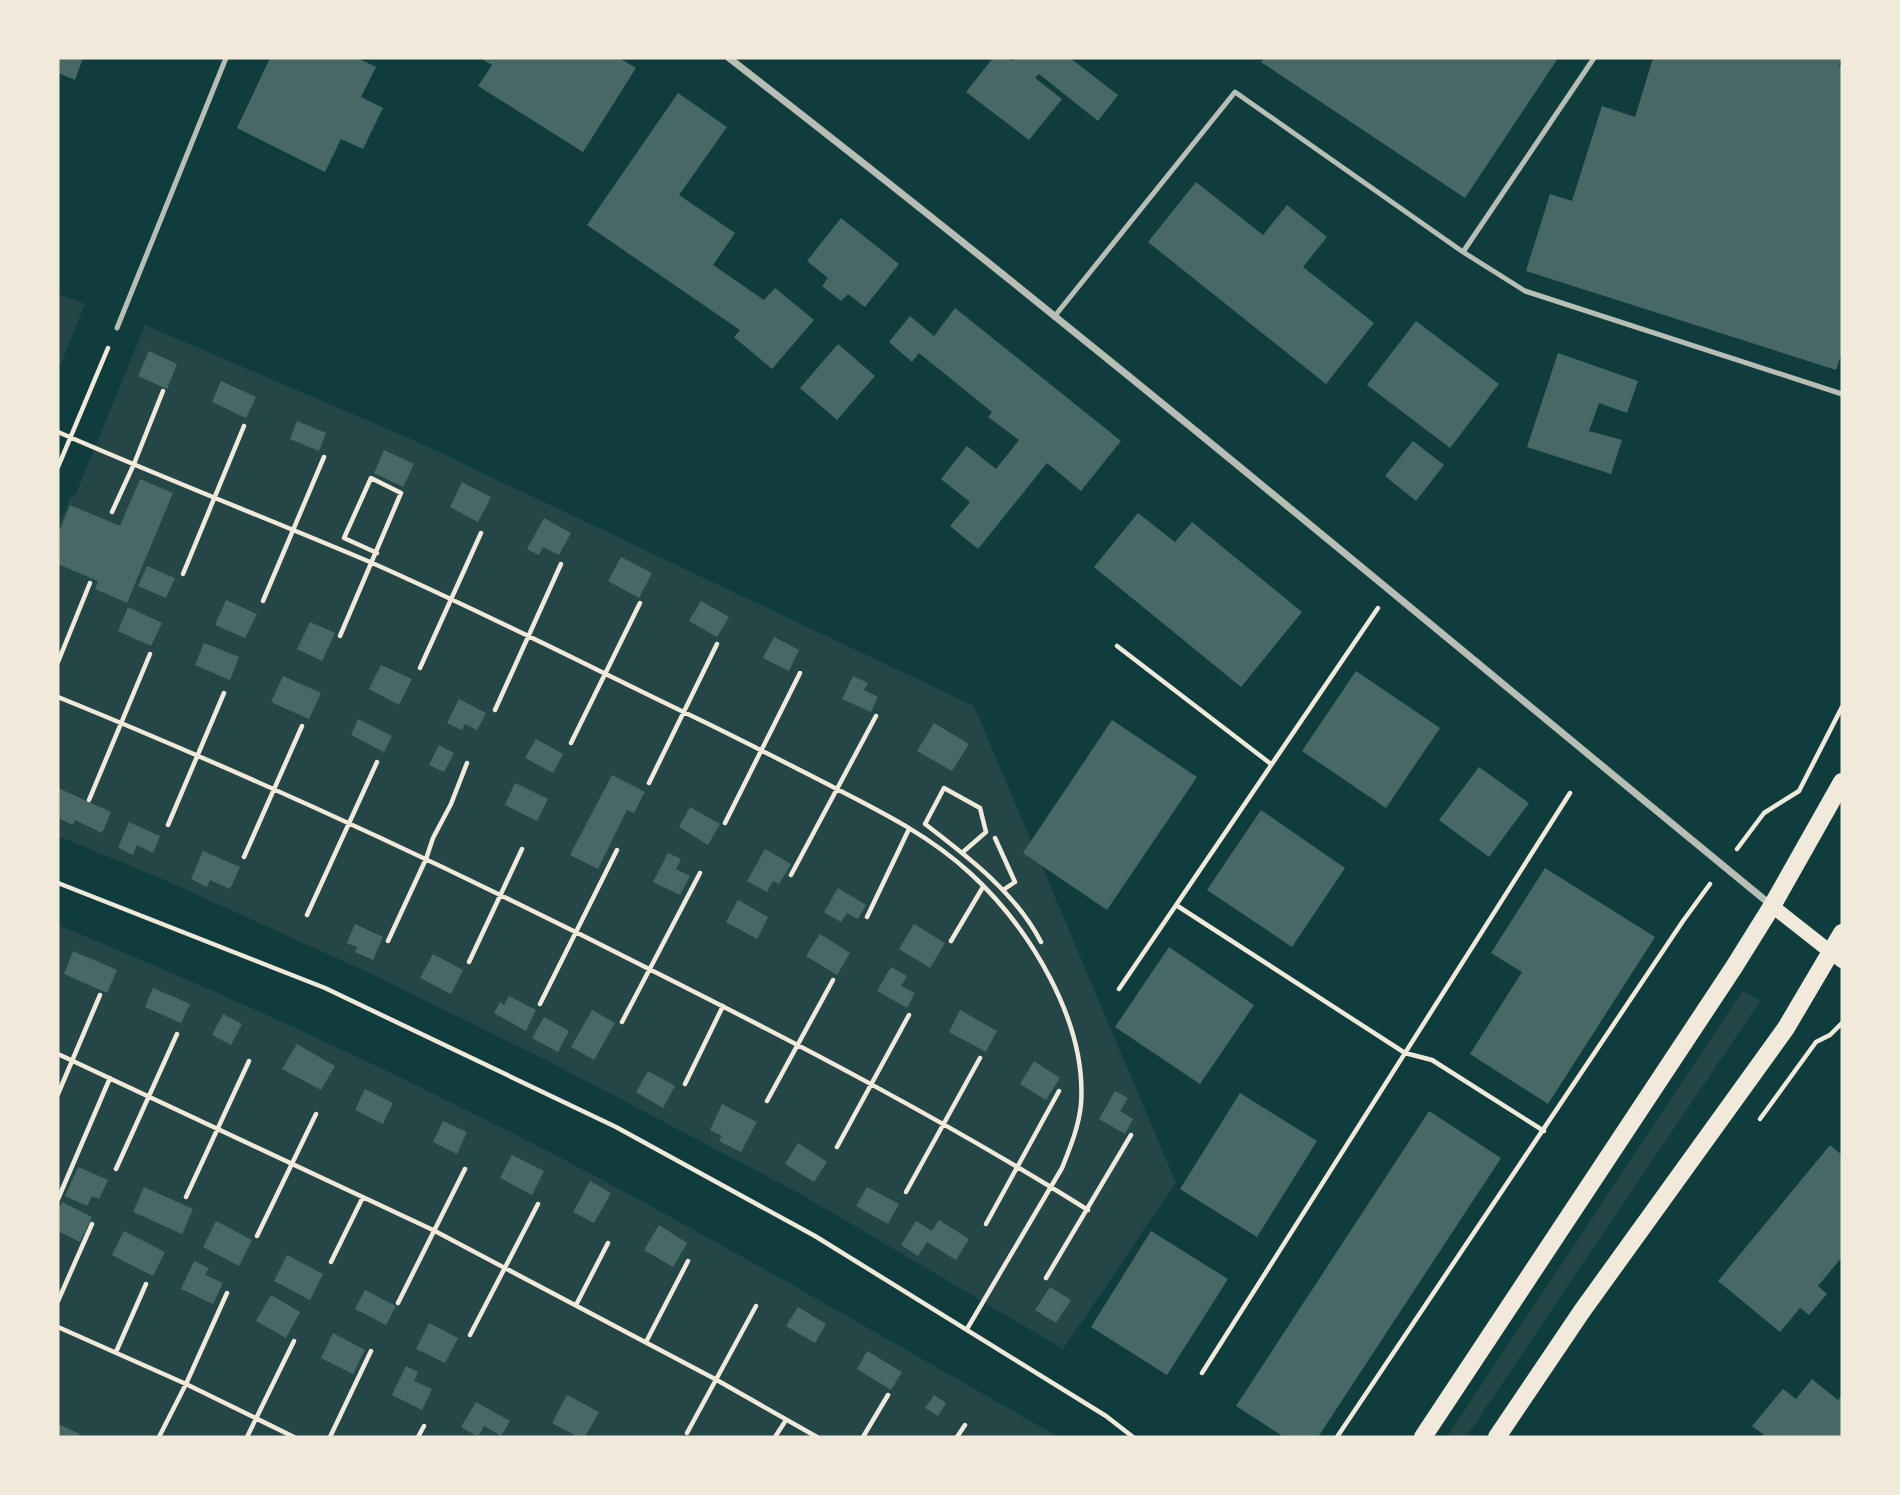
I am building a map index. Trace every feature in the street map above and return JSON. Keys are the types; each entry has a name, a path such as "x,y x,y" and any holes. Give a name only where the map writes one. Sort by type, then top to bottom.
{"main road":[{"path":"1423,1437 1772,906 1842,782"},
{"path":"1772,906 1837,956"},
{"path":"1497,1437 1582,1311 1837,956 1842,933"}],"street":[{"path":"729,58 862,161 1390,590 1772,906"}],"lane":[{"path":"117,328 226,58"},
{"path":"1463,252 1594,58"},
{"path":"1054,317 1235,92 1463,252 1524,291 1842,394"}],"path":[{"path":"58,467 117,328"},
{"path":"112,512 163,391"},
{"path":"183,574 244,426"},
{"path":"58,432 372,563 762,750 910,829 953,859 983,887 1025,936 1052,983 1071,1027 1078,1052 1081,1104 1072,1142 1062,1168 967,1329"},
{"path":"263,601 324,457"},
{"path":"340,636 377,553 401,493 370,478 344,538 377,553"},
{"path":"421,668 481,533"},
{"path":"495,710 561,564"},
{"path":"58,662 90,583"},
{"path":"1119,989 1390,590"},
{"path":"571,743 640,603"},
{"path":"649,783 717,644"},
{"path":"1117,646 1272,765"},
{"path":"89,800 150,654"},
{"path":"726,822 800,673"},
{"path":"168,825 224,693"},
{"path":"58,697 198,755 502,894 872,1084 1088,1210"},
{"path":"1764,813 1799,791 1842,707"},
{"path":"791,875 876,716"},
{"path":"244,857 302,726"},
{"path":"307,915 377,762"},
{"path":"388,941 467,763"},
{"path":"963,852 986,832 980,808 944,789 925,824 963,852 1003,890 1041,942"},
{"path":"1202,1373 1570,793"},
{"path":"867,917 910,829"},
{"path":"995,838 1015,883 1003,890"},
{"path":"469,962 522,849"},
{"path":"540,1004 617,850"},
{"path":"622,1022 700,873"},
{"path":"58,883 325,988 615,1127 815,1236 1106,1416 1133,1437"},
{"path":"951,941 983,887"},
{"path":"1175,905 1405,1053 1432,1060 1544,1131"},
{"path":"1337,1437 1684,921"},
{"path":"1025,936 1034,929"},
{"path":"766,1101 833,980"},
{"path":"58,1094 100,995"},
{"path":"685,1084 723,1006"},
{"path":"837,1147 909,1015"},
{"path":"1830,1035 1842,1023"},
{"path":"116,1169 177,1034"},
{"path":"58,1054 433,1230 646,1342 817,1437"},
{"path":"906,1192 980,1058"},
{"path":"186,1197 249,1061"},
{"path":"58,1199 110,1078"},
{"path":"986,1224 1059,1091"},
{"path":"257,1236 316,1114"},
{"path":"1046,1278 1131,1135"},
{"path":"398,1303 466,1169"},
{"path":"331,1262 363,1197"},
{"path":"470,1335 538,1204"},
{"path":"58,1301 92,1224"},
{"path":"576,1305 608,1242"},
{"path":"646,1342 688,1261"},
{"path":"116,1352 146,1284"},
{"path":"159,1437 227,1293"},
{"path":"687,1433 756,1306"},
{"path":"58,1327 186,1384 294,1437"},
{"path":"247,1437 294,1341"},
{"path":"330,1437 372,1351"},
{"path":"863,1437 888,1395"},
{"path":"775,1437 786,1420"},
{"path":"957,1437 965,1424"},
{"path":"418,1437 424,1426"}],"shaded area":[{"path":"58,294 85,304 58,371"},
{"path":"145,325 411,439 974,706 1176,1183 1063,1349 804,1196 556,1065 387,981 160,878 58,836 58,528 70,498 76,494"},
{"path":"58,925 289,1025 517,1135 715,1242 1059,1437 58,1437"},
{"path":"1743,990 1760,1001 1466,1437 1447,1437"}],"building":[{"path":"58,58 83,58 75,80 58,73"},
{"path":"270,58 357,58 376,67 361,97 383,108 363,149 341,139 325,172 237,128"},
{"path":"480,58 619,58 636,68 583,152 478,86 492,65"},
{"path":"993,58 1009,58 1013,61 1015,58 1070,58 1118,95 1098,121 1039,74 1035,78 1062,99 1029,140 966,92"},
{"path":"1265,58 1558,58 1465,198 1261,62"},
{"path":"1653,58 1841,58 1842,352 1836,370 1526,271 1550,194 1572,201 1602,106 1635,117"},
{"path":"678,93 727,127 679,195 735,233 713,265 764,300 775,288 814,320 772,369 734,337 740,330 587,225"},
{"path":"1196,182 1263,235 1287,205 1327,237 1303,267 1374,323 1326,384 1148,242"},
{"path":"841,218 899,264 865,307 848,294 841,301 822,286 828,278 807,261"},
{"path":"955,308 1121,441 1081,491 1047,463 978,549 950,526 970,502 941,479 967,446 996,469 1019,440 988,417 992,412 919,353 912,362 889,342 910,316 934,336"},
{"path":"1416,321 1499,384 1450,448 1367,385"},
{"path":"838,344 875,376 837,420 800,388"},
{"path":"149,351 177,364 167,389 138,376"},
{"path":"1558,353 1638,381 1627,413 1599,403 1589,431 1622,440 1611,474 1527,447"},
{"path":"221,381 256,397 246,418 212,402"},
{"path":"297,421 326,433 319,451 290,439"},
{"path":"1413,441 1444,465 1416,501 1385,476"},
{"path":"384,450 414,464 403,487 374,473"},
{"path":"140,479 173,493 127,603 95,589 98,581 58,564 58,534 70,505 120,526"},
{"path":"462,482 491,497 478,522 450,507"},
{"path":"1138,513 1175,542 1192,522 1302,612 1241,687 1094,567"},
{"path":"544,518 571,533 559,555 543,547 539,555 527,549"},
{"path":"621,557 652,573 639,598 608,581"},
{"path":"147,566 175,578 166,598 138,586"},
{"path":"226,600 257,614 245,638 215,625"},
{"path":"701,601 729,617 717,637 689,621"},
{"path":"128,607 162,623 151,646 118,631"},
{"path":"310,622 335,633 322,661 297,649"},
{"path":"774,637 799,650 789,671 763,658"},
{"path":"204,643 239,657 230,680 195,665"},
{"path":"381,665 412,679 399,705 369,689"},
{"path":"1356,671 1440,728 1386,808 1302,751"},
{"path":"283,676 321,693 309,719 271,702"},
{"path":"853,676 868,683 864,690 878,697 871,712 842,699"},
{"path":"459,699 486,713 477,730 465,724 462,730 447,723"},
{"path":"358,719 392,736 384,752 351,735"},
{"path":"1112,720 1197,777 1107,910 1023,853"},
{"path":"934,723 969,744 952,771 917,751"},
{"path":"536,739 563,754 553,773 525,758"},
{"path":"439,745 454,753 444,772 429,765"},
{"path":"1479,767 1529,803 1489,857 1439,820"},
{"path":"612,775 645,792 634,813 627,810 598,869 570,855"},
{"path":"515,783 548,799 537,821 505,805"},
{"path":"58,788 111,812 102,833 75,820 73,825 58,818"},
{"path":"690,807 720,824 708,845 679,827"},
{"path":"1261,810 1345,868 1292,947 1207,890"},
{"path":"129,822 160,836 153,853 137,845 133,855 118,848"},
{"path":"765,849 791,864 779,884 773,881 767,892 747,881"},
{"path":"203,851 240,867 230,889 210,880 207,887 191,879"},
{"path":"668,853 681,859 676,869 690,876 680,895 653,882"},
{"path":"1545,868 1655,937 1548,1104 1470,1054 1522,972 1491,953"},
{"path":"838,888 866,905 858,919 847,913 841,922 824,912"},
{"path":"738,900 768,917 757,939 726,922"},
{"path":"355,924 383,937 373,960 355,952 357,947 347,943"},
{"path":"914,924 945,943 930,968 899,949"},
{"path":"820,934 850,953 837,975 806,956"},
{"path":"1169,947 1254,1005 1200,1084 1115,1027"},
{"path":"73,951 117,970 107,993 64,974"},
{"path":"433,954 463,970 451,994 420,978"},
{"path":"891,967 907,976 901,986 915,993 907,1008 877,991"},
{"path":"153,988 190,1004 181,1023 145,1007"},
{"path":"509,996 536,1010 526,1031 494,1013 500,1002 504,1005"},
{"path":"592,1010 615,1023 594,1060 571,1047"},
{"path":"960,1010 997,1031 986,1052 949,1032"},
{"path":"223,1014 242,1024 231,1045 212,1035"},
{"path":"544,1017 569,1031 558,1052 532,1038"},
{"path":"297,1044 335,1066 321,1090 282,1069"},
{"path":"1034,1061 1060,1078 1046,1100 1020,1084"},
{"path":"648,1071 675,1086 663,1108 636,1092"},
{"path":"365,1089 393,1103 383,1124 355,1110"},
{"path":"1115,1091 1128,1098 1120,1111 1133,1119 1125,1134 1099,1119"},
{"path":"1240,1093 1317,1141 1257,1237 1180,1189"},
{"path":"722,1104 757,1122 741,1152 719,1141 722,1136 710,1130"},
{"path":"1429,1111 1501,1158 1318,1437 1284,1437 1236,1406"},
{"path":"443,1121 467,1132 457,1154 433,1142"},
{"path":"798,1143 827,1162 814,1182 785,1164"},
{"path":"1830,1145 1842,1155 1842,1257 1818,1286 1827,1294 1809,1315 1800,1308 1780,1332 1718,1281"},
{"path":"512,1155 544,1171 532,1195 500,1178"},
{"path":"78,1167 108,1180 99,1199 92,1196 87,1206 65,1196"},
{"path":"590,1181 611,1193 594,1223 573,1212"},
{"path":"144,1187 193,1209 182,1234 133,1212"},
{"path":"867,1187 899,1204 888,1224 856,1206"},
{"path":"62,1202 92,1217 80,1242 58,1231 58,1210"},
{"path":"939,1220 969,1239 956,1260 927,1242 918,1256 901,1245 916,1221 932,1231"},
{"path":"216,1221 252,1240 239,1266 203,1247"},
{"path":"659,1225 687,1243 673,1267 644,1250"},
{"path":"124,1231 165,1252 153,1276 112,1255"},
{"path":"1151,1231 1228,1279 1167,1375 1091,1327"},
{"path":"287,1255 323,1274 310,1300 274,1281"},
{"path":"194,1261 209,1268 205,1275 223,1283 213,1304 181,1289"},
{"path":"1050,1287 1071,1300 1056,1323 1035,1310"},
{"path":"365,1290 396,1306 386,1325 355,1309"},
{"path":"271,1295 300,1312 286,1338 256,1321"},
{"path":"798,1307 826,1324 815,1343 786,1326"},
{"path":"429,1323 458,1338 445,1363 416,1349"},
{"path":"333,1333 365,1350 353,1374 321,1358"},
{"path":"867,1351 902,1372 891,1390 857,1369"},
{"path":"406,1366 418,1372 414,1381 432,1389 422,1410 392,1395"},
{"path":"1812,1379 1838,1400 1842,1395 1842,1437 1762,1437 1764,1435 1752,1426 1783,1389 1796,1399"},
{"path":"567,1395 599,1412 585,1437 578,1437 552,1423"},
{"path":"934,1395 946,1403 938,1416 925,1408"},
{"path":"476,1402 510,1421 501,1436 484,1426 478,1437 461,1427"},
{"path":"58,1424 80,1434 79,1437 58,1437"}]}
